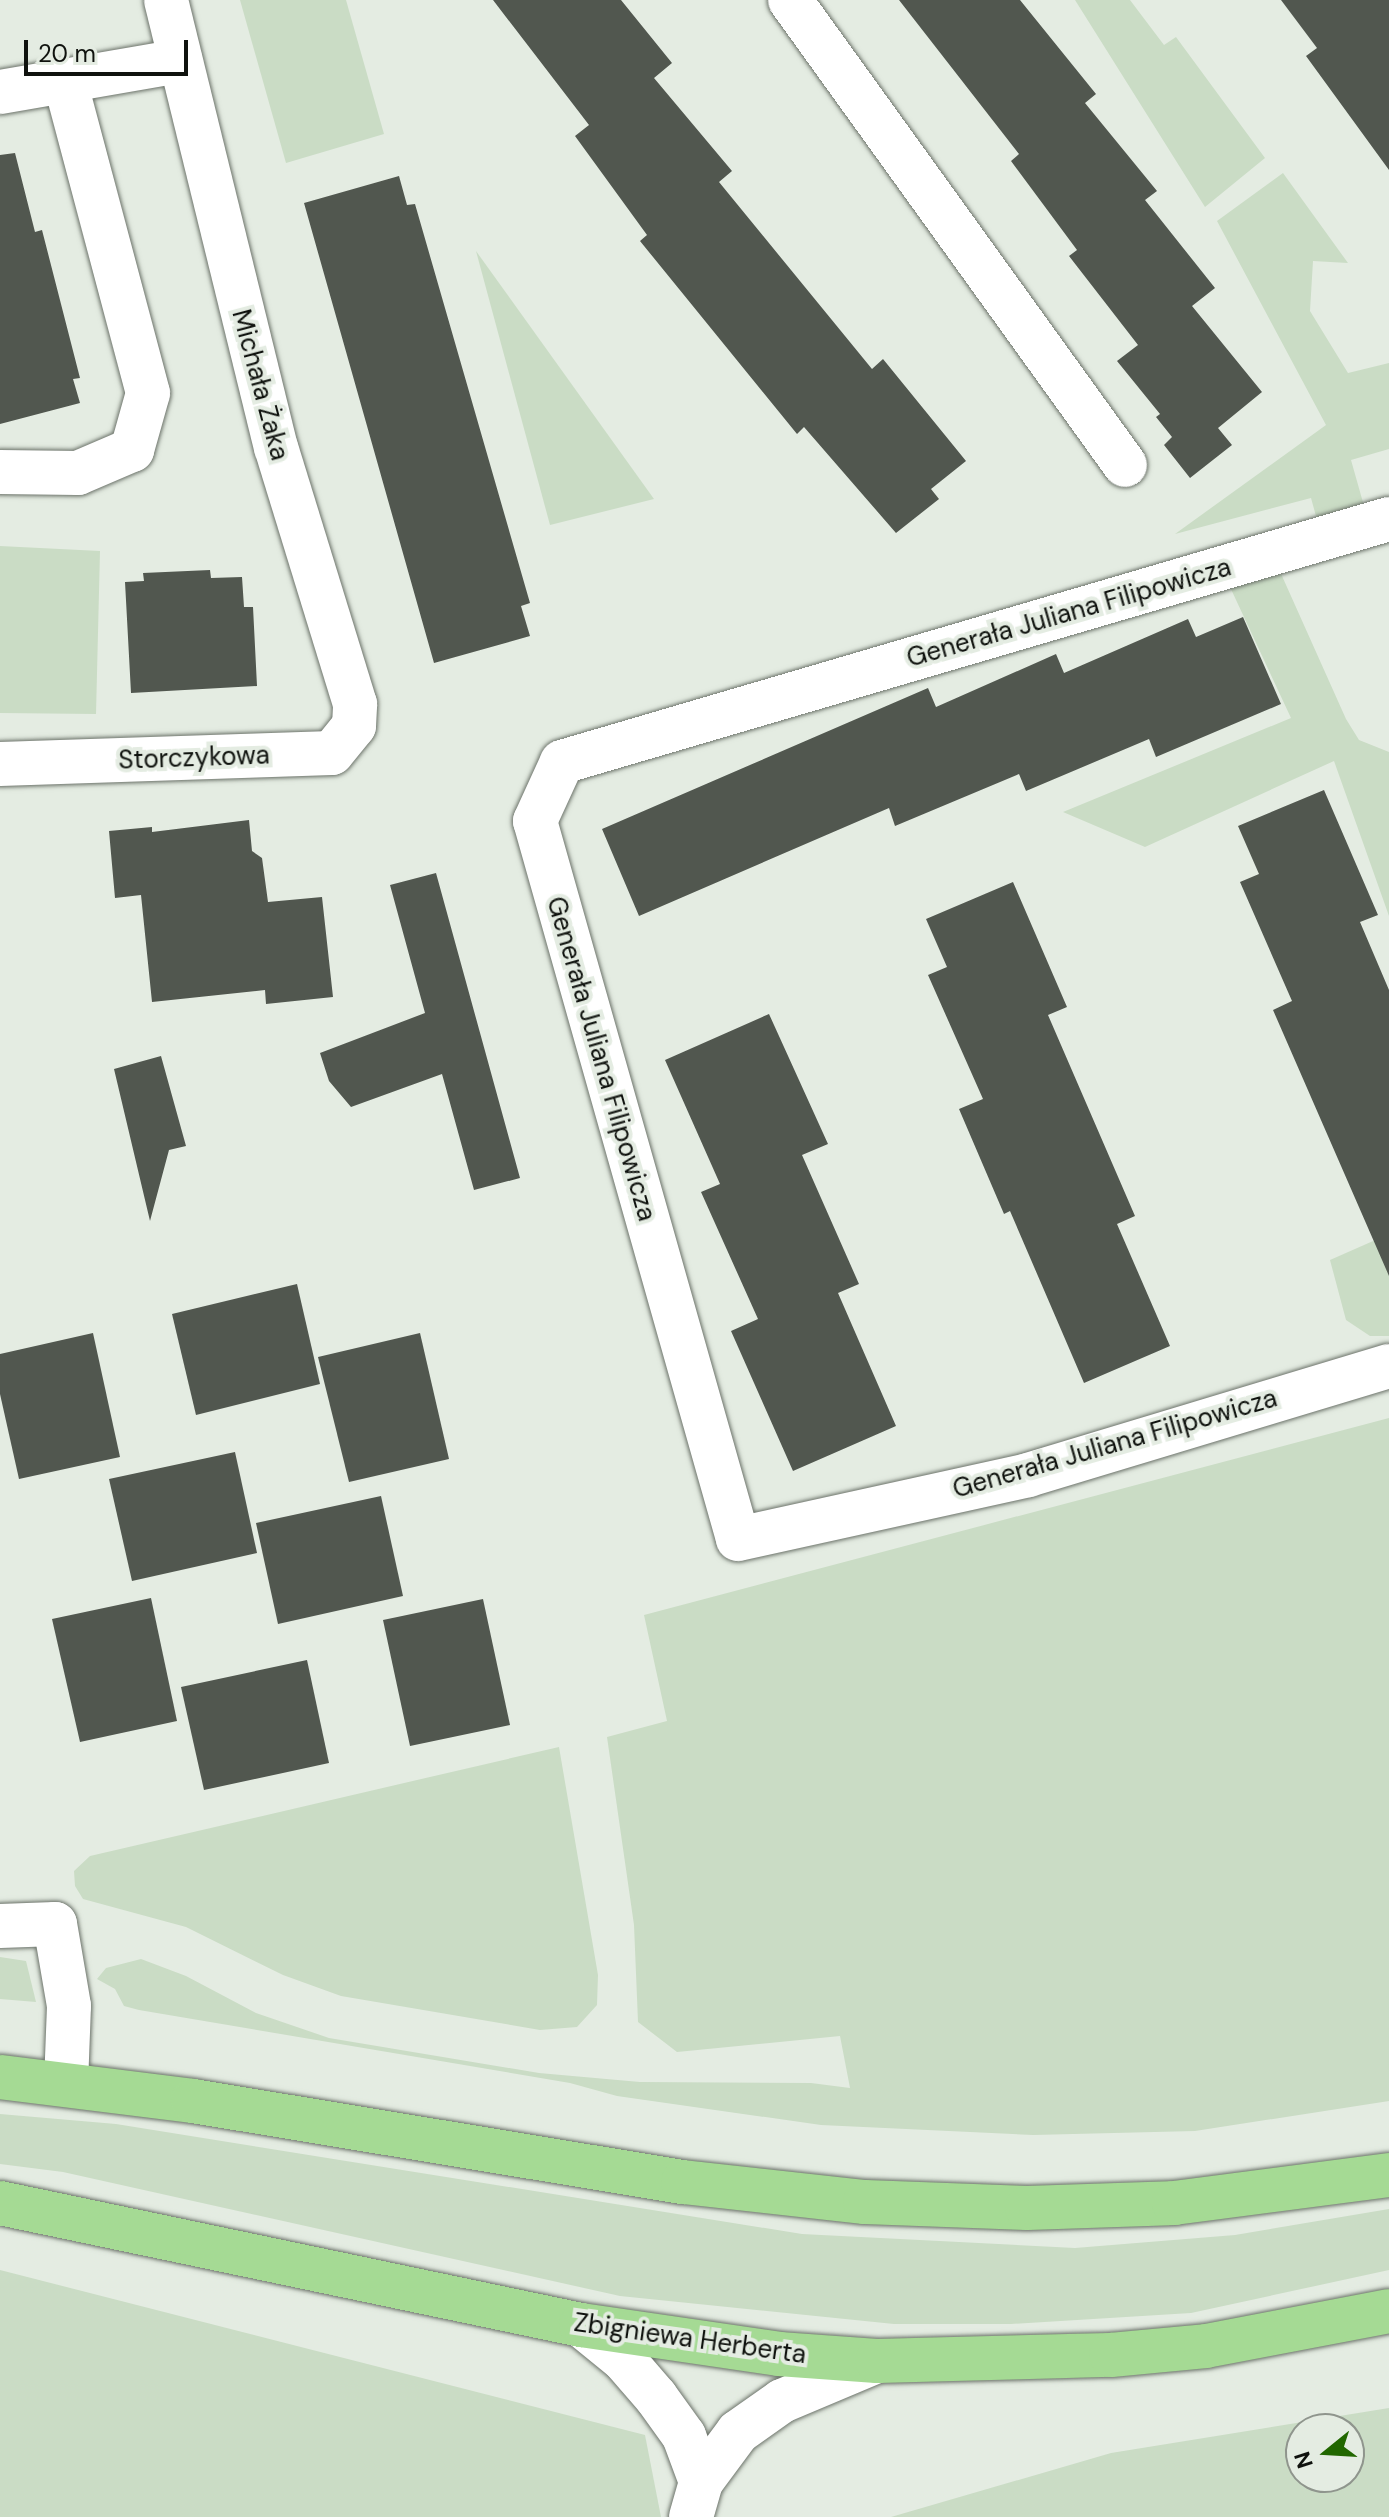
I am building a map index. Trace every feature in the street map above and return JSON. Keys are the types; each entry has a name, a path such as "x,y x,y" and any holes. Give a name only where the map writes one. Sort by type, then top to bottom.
{"main road":[{"path":"0,2077 66,2083 683,2182 865,2202 1027,2208 1174,2203 1389,2175"},
{"name":"Zbigniewa Herberta","path":"0,2203 581,2325 738,2349 877,2361 1006,2361 1152,2351 1389,2311"}],"street":[{"name":"Michała Żaka","path":"166,0 276,448 355,704"},
{"path":"790,0 1125,465"},
{"path":"0,92 66,84 180,61"},
{"path":"0,472 78,473 132,450 148,393 66,84"},
{"name":"Generała Juliana Filipowicza","path":"1389,519 562,762 535,821 738,1539 1028,1475 1389,1366"},
{"name":"Storczykowa","path":"0,764 332,753 354,726 355,704"},
{"path":"0,1926 55,1924 69,2006 66,2083"},
{"path":"581,2325 624,2360 684,2436 696,2499"},
{"path":"696,2499 738,2432 782,2401 877,2361"}],"green space":[{"path":"240,0 346,0 384,134 286,163"},
{"path":"1075,0 1130,0 1164,45 1176,37 1265,158 1205,207"},
{"path":"1283,173 1348,263 1313,261 1310,311 1348,373 1389,363 1389,449 1351,460 1366,513 1319,527 1311,498 1175,534 1326,425 1217,221"},
{"path":"476,251 654,499 550,525"},
{"path":"0,546 100,551 96,714 0,713"},
{"path":"1278,567 1346,719 1359,740 1389,752 1389,916 1334,761 1145,847 1063,812 1291,718 1230,587"},
{"path":"1389,1234 1389,1336 1370,1336 1346,1320 1330,1260"},
{"path":"1389,1418 1389,2101 1195,2131 1033,2135 821,2125 617,2096 570,2083 139,2010 124,2006 115,1989 97,1979 106,1968 141,1959 186,1976 256,2013 329,2038 539,2073 640,2082 811,2083 850,2088 840,2036 677,2052 638,2022 634,1925 607,1737 667,1721 644,1615"},
{"path":"559,1747 598,1975 597,2005 577,2027 540,2030 341,1996 283,1975 186,1927 83,1899 75,1886 74,1871 90,1856"},
{"path":"0,1957 26,1961 36,2002 0,1999"},
{"path":"0,2114 116,2124 802,2234 1075,2248 1235,2235 1389,2209 1389,2270 1191,2313 1011,2324 894,2324 620,2296 63,2172 0,2164"},
{"path":"0,2270 645,2435 661,2517 0,2517"},
{"path":"1389,2408 1389,2517 891,2517 1111,2453 1285,2425 1285,2493 1365,2493 1365,2413 1358,2413"}],"building":[{"path":"493,0 621,0 672,63 654,78 732,171 719,182 872,369 883,359 966,461 931,489 939,499 896,533 804,427 797,434 640,241 647,235 575,136 589,125"},
{"path":"899,0 1020,0 1096,94 1085,103 1157,191 1145,200 1215,288 1192,306 1262,392 1218,428 1232,445 1190,478 1164,445 1172,437 1156,417 1160,414 1117,361 1138,345 1069,256 1077,250 1011,161 1019,154"},
{"path":"1281,0 1389,0 1389,170 1306,56 1317,48"},
{"path":"15,153 35,232 42,230 80,378 73,379 80,403 0,424 0,155"},
{"path":"399,176 407,205 415,204 530,603 521,606 530,636 434,663 304,203"},
{"path":"210,570 211,578 242,577 244,607 253,607 257,686 131,693 125,582 144,581 143,573"},
{"path":"1243,617 1281,704 1156,757 1149,739 1026,791 1019,774 895,826 889,808 639,916 602,829 928,688 936,707 1056,654 1064,673 1188,619 1196,637"},
{"path":"1324,790 1378,915 1360,922 1389,990 1389,1276 1273,1010 1292,1001 1240,882 1259,874 1238,826"},
{"path":"249,820 252,851 262,858 268,902 322,897 333,997 266,1004 265,990 152,1002 141,895 115,898 109,831 152,827 152,832"},
{"path":"436,873 520,1178 474,1190 442,1074 351,1107 329,1081 320,1053 425,1013 390,885"},
{"path":"1013,882 1067,1007 1048,1015 1135,1216 1117,1224 1170,1346 1084,1383 1010,1211 1004,1214 959,1109 983,1099 928,975 947,967 926,919"},
{"path":"769,1014 828,1144 802,1155 859,1284 838,1293 896,1426 793,1471 731,1331 758,1319 701,1192 720,1184 665,1060"},
{"path":"161,1056 186,1146 169,1150 150,1221 114,1069"},
{"path":"297,1284 320,1384 196,1415 172,1314"},
{"path":"93,1333 120,1457 19,1479 0,1394 0,1354"},
{"path":"420,1333 449,1459 349,1482 318,1357"},
{"path":"235,1452 257,1553 132,1581 109,1479"},
{"path":"381,1496 403,1596 278,1624 256,1523"},
{"path":"151,1598 177,1721 80,1742 52,1619"},
{"path":"483,1599 510,1725 410,1746 383,1620"},
{"path":"307,1660 329,1763 204,1790 181,1687"}]}
